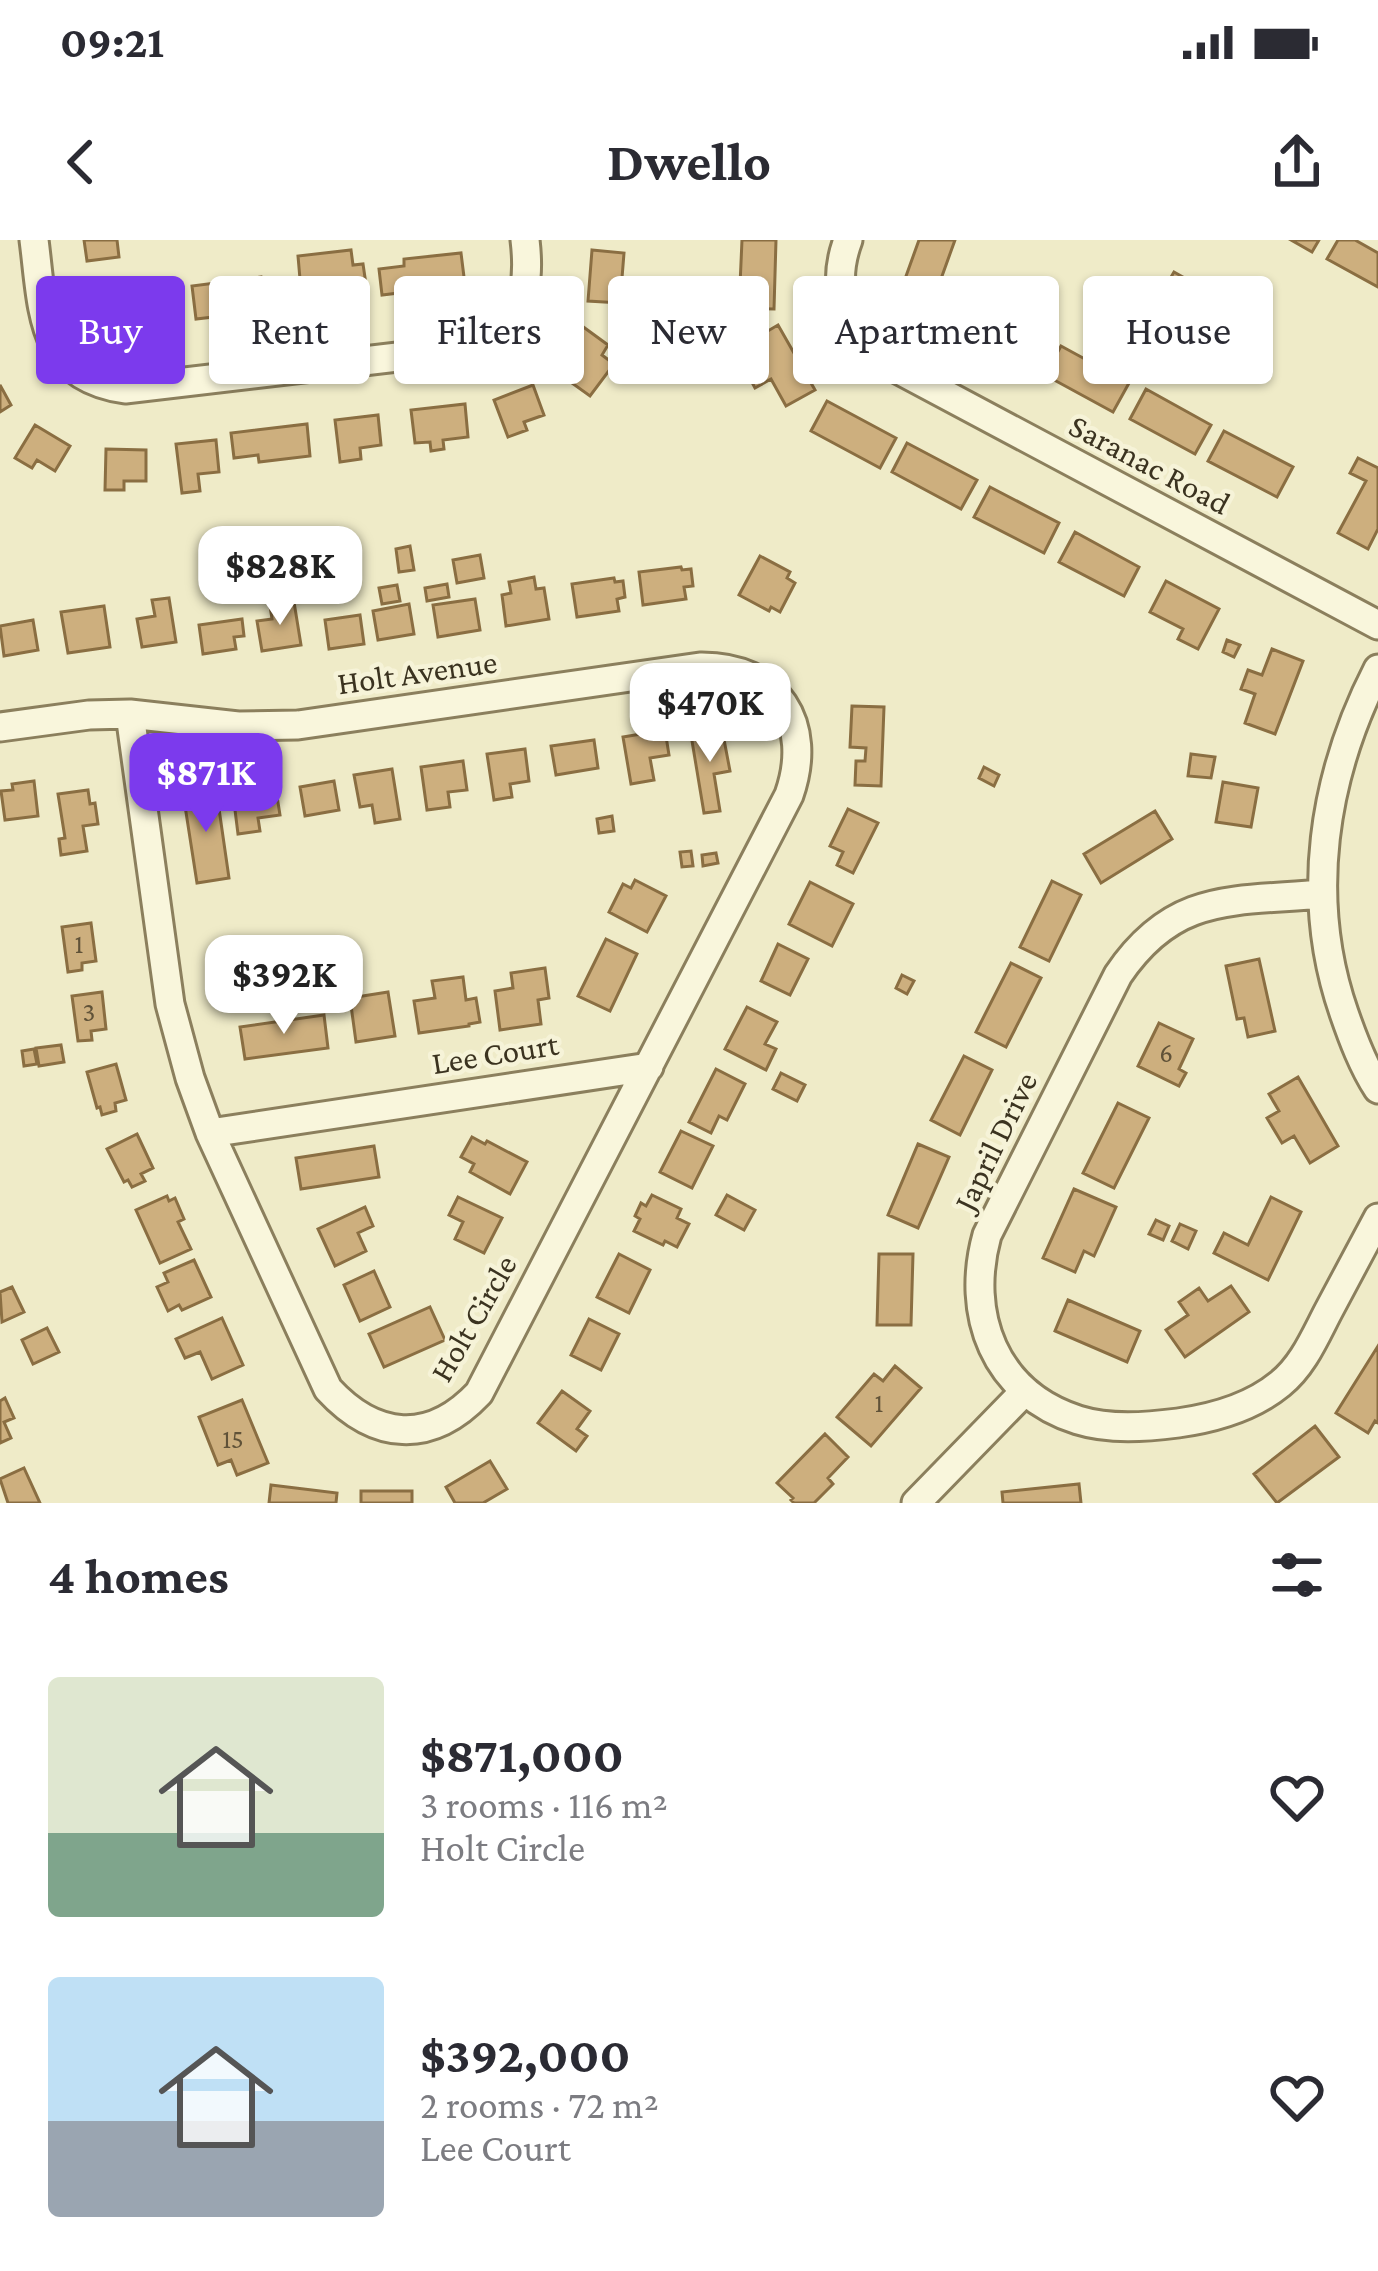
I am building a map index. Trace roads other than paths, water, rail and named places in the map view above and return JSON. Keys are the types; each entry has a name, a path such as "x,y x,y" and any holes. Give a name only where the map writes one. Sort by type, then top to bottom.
{"street":[{"path":"34,240 50,340 80,376 124,389 476,346 513,318 524,296 529,272 525,240"},
{"name":"Saranac Road","path":"848,240 840,265 845,314 875,358 1378,625"},
{"name":"Holt Avenue","path":"0,727 130,715 238,726 298,725 700,667"},
{"name":"Holt Circle","path":"130,715 170,1004 210,1133 328,1389 369,1423 395,1430 420,1429 464,1410 479,1394 789,795 798,746 794,724 782,702 744,672 700,667"},
{"path":"1378,669 1342,751 1328,808 1322,894 1337,993 1354,1042 1378,1089"},
{"name":"Japril Drive","path":"1322,894 1214,904 1182,914 1134,951 987,1235 979,1264 983,1324 995,1353 1025,1391 1079,1420 1148,1426 1225,1413 1258,1400 1302,1361 1378,1218"},
{"name":"Lee Court","path":"210,1133 649,1067"},
{"path":"916,1503 1025,1391"}]}
